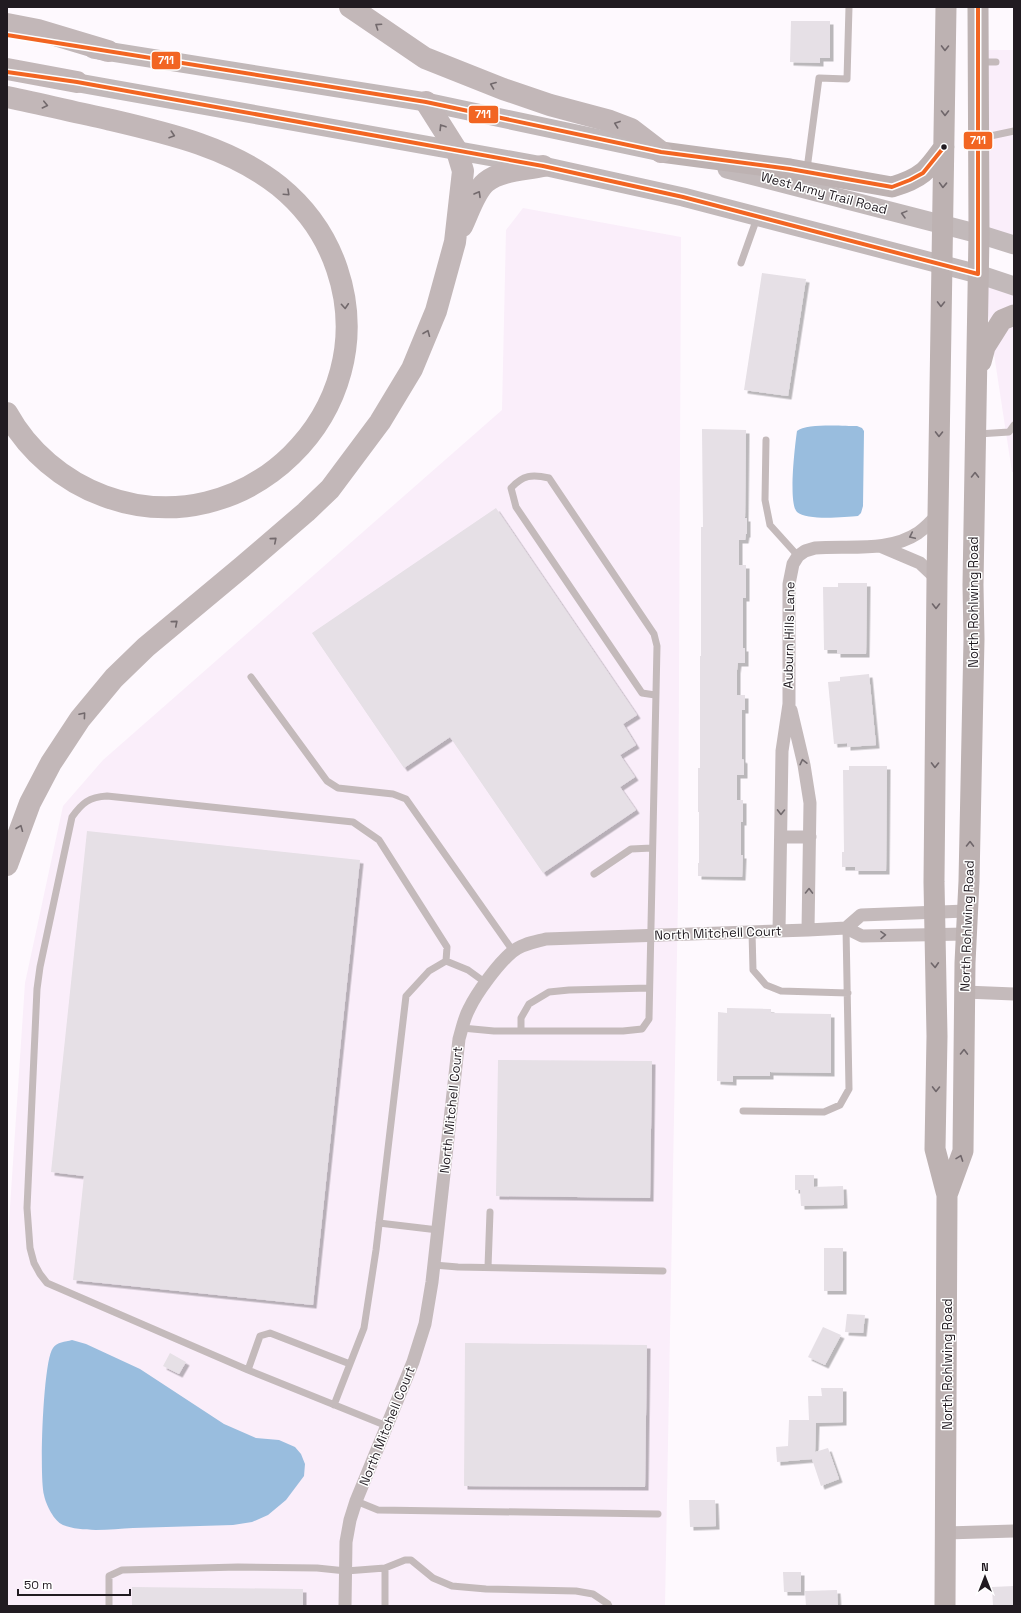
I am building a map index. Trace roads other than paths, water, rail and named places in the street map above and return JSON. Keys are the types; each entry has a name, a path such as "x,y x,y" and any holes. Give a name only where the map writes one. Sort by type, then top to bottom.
{"highway":[{"path":"350,7 425,58 550,106 610,121 631,129 662,152"},
{"path":"7,24 38,30 108,51"},
{"path":"7,69 77,82"},
{"path":"7,98 164,132 230,156 279,186 300,205 314,222 324,238 334,260 341,281 345,299 347,325 346,345 341,370 332,398 322,419 312,433 283,464 265,478 243,490 204,503 182,507 145,506 112,499 95,493 60,473 44,461 19,433 7,413"},
{"path":"7,865 30,803 51,763 80,719 114,678 146,647 248,562 306,512 330,489 380,422 415,362 436,311 455,242 463,171 457,151 426,102"},
{"path":"455,242 478,193 486,182 503,174 543,166"}],"main road":[{"name":"North Rohlwing Road","path":"945,1606 947,1195 936,1149 937,1036 935,912 937,580 946,7"},
{"name":"North Rohlwing Road","path":"947,1195 963,1151 966,911 969,881 972,706 979,139 987,62 978,7"},
{"name":"West Army Trail Road","path":"7,35 426,102 662,152 942,224 1014,245"},
{"path":"7,72 77,82 543,166 683,197 758,216 978,274 1014,286"},
{"path":"662,152 807,172 892,187 908,182 921,175 931,166 944,147"},
{"path":"976,382 985,347 1002,320 1014,315"}],"street":[{"path":"798,556 805,551 815,548 880,546 900,541 916,534 938,514"},
{"path":"880,546 920,563 937,580"},
{"name":"Auburn Hills Lane","path":"779,931 782,751 789,704 789,584 793,564 798,556"},
{"name":"Auburn Hills Lane","path":"789,704 804,765 810,803 808,930"},
{"path":"781,837 810,837"},
{"path":"846,928 862,915 966,911"},
{"name":"North Mitchell Court","path":"345,1606 346,1542 350,1520 356,1501 413,1362 425,1324 434,1265 459,1039 468,1010 486,983 512,951 528,944 546,939 846,928 862,936 966,934"},
{"path":"965,992 1014,994"},
{"path":"946,1533 1014,1531"}],"lane":[{"path":"807,172 819,78 847,78 849,7"},
{"path":"979,139 1014,131"},
{"path":"741,263 758,216"},
{"path":"976,434 1009,432 1014,425"},
{"path":"766,440 766,500 770,524 798,556"},
{"path":"462,1028 494,1031 623,1031 642,1029 649,1019 650,936 656,694 657,646 654,634 549,478 536,475 519,480 511,488 516,507 642,692 656,694"},
{"path":"251,677 327,781 338,788 393,794 406,799 512,951"},
{"path":"386,1426 248,1370 47,1283 34,1263 30,1248 27,1208 37,989 40,967 72,817 80,805 95,797 107,796 353,822 379,840 447,947 446,961"},
{"path":"594,874 631,849 652,848"},
{"path":"744,1111 824,1112 840,1105 849,1089 846,928"},
{"path":"752,932 753,970 766,985 781,991 848,993"},
{"path":"446,961 468,970 486,983"},
{"path":"334,1405 364,1328 379,1223 406,996 429,971 446,961"},
{"path":"521,1031 521,1018 529,1004 548,992 649,988"},
{"path":"488,1267 490,1212"},
{"path":"379,1223 438,1230"},
{"path":"434,1265 663,1271"},
{"path":"248,1370 260,1336 270,1332 350,1364"},
{"path":"356,1501 378,1510 658,1514"},
{"path":"109,1606 109,1576 122,1570 238,1567 317,1568 346,1571 385,1568 405,1560 411,1560 433,1578 452,1586 486,1589 576,1591 593,1594 609,1606"},
{"path":"385,1568 385,1606"}],"water":[{"path":"817,426 857,426 862,428 864,431 863,506 861,513 858,516 826,518 809,517 797,512 794,507 793,486 797,431 802,428"},
{"path":"72,1340 86,1344 140,1369 224,1424 256,1438 279,1440 295,1447 301,1454 305,1464 304,1476 286,1500 268,1515 252,1522 233,1525 98,1530 79,1529 63,1525 51,1512 44,1495 42,1444 44,1395 50,1357 53,1348 61,1342"}]}
